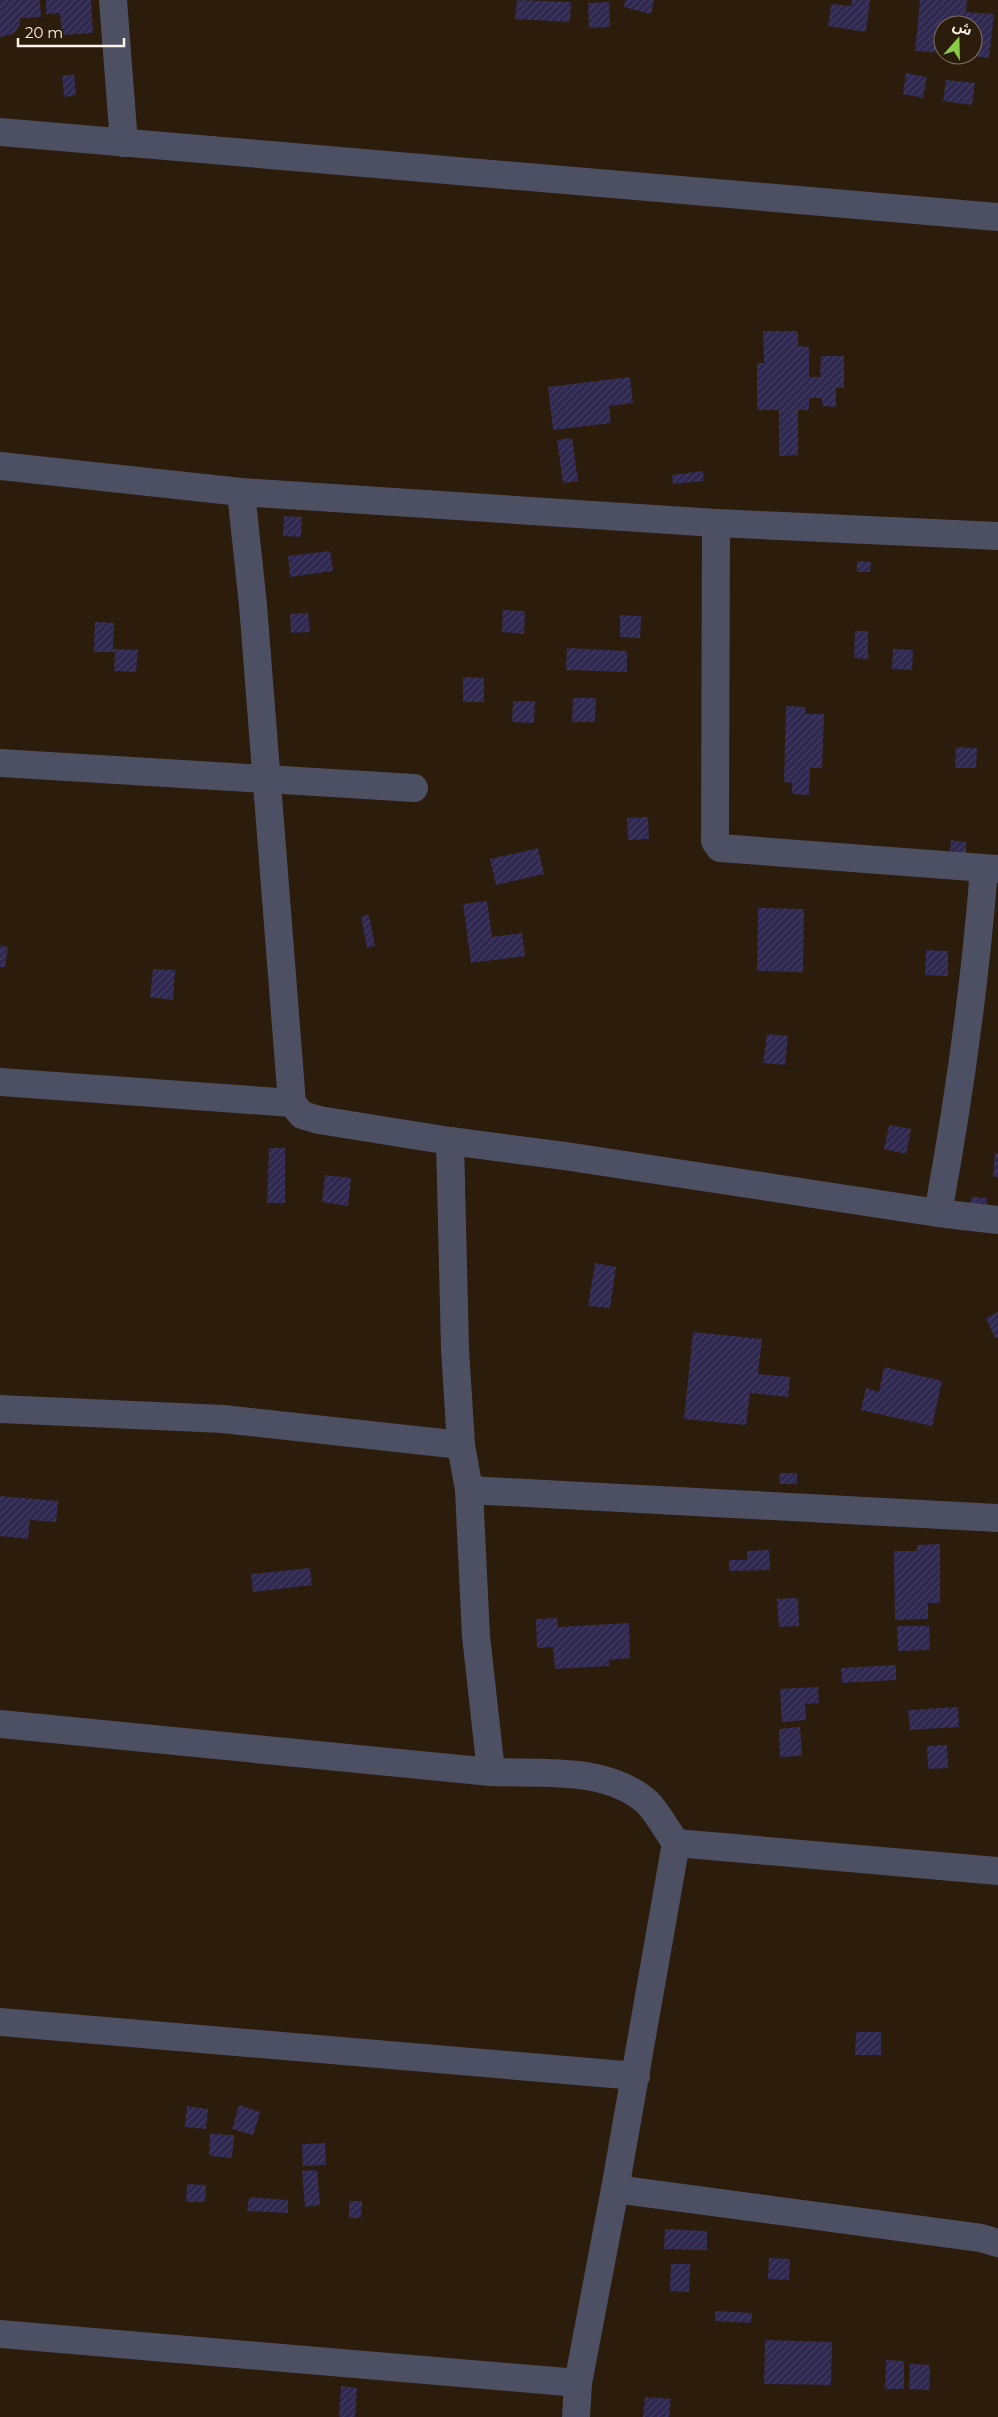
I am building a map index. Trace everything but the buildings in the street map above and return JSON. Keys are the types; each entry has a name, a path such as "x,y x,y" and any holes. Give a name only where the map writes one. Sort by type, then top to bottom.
{"street":[{"path":"113,0 124,142"},
{"path":"0,132 998,217"},
{"path":"0,466 241,492 716,523 998,536"},
{"path":"241,492 268,779 292,1103 302,1115 319,1120 450,1141 565,1156 938,1214 998,1220"},
{"path":"716,523 715,841 720,848 991,869 978,948 964,1059 938,1214"},
{"path":"0,763 414,788"},
{"path":"0,1082 292,1103"},
{"path":"450,1141 455,1349 462,1445 469,1490 476,1636 491,1772"},
{"path":"0,1409 223,1419 462,1445"},
{"path":"469,1490 998,1518"},
{"path":"0,1724 491,1772 575,1775 617,1784 647,1803 676,1843 640,2038 636,2076 578,2383 576,2417"},
{"path":"676,1843 998,1871"},
{"path":"0,2022 636,2076"},
{"path":"615,2189 981,2238 998,2243"},
{"path":"0,2334 578,2383"}]}
